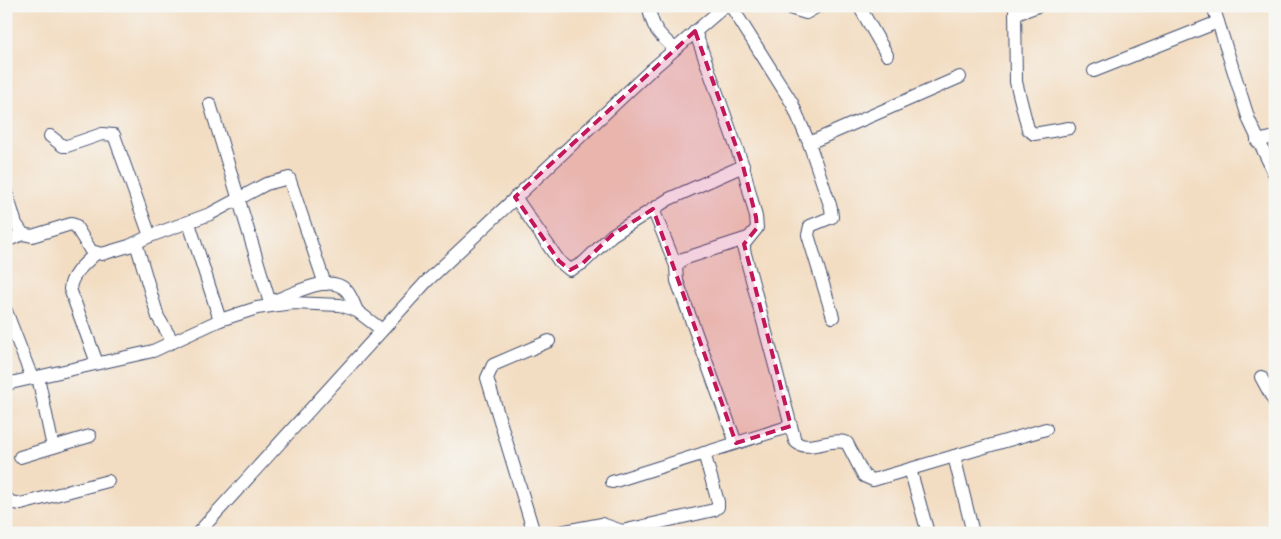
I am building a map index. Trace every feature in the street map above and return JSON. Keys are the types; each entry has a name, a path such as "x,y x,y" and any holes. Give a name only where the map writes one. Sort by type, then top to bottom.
{"street":[{"path":"649,6 653,27 659,36 675,48"},
{"path":"198,533 426,282 675,48 725,6"},
{"path":"731,6 786,92 809,143 832,213 829,220 810,226 808,235 833,317"},
{"path":"783,6 806,13 818,6"},
{"path":"859,6 887,55"},
{"path":"1015,8 1022,12 1038,6"},
{"path":"1213,6 1249,120 1275,175"},
{"path":"1015,8 1016,82 1028,129 1034,134 1069,128"},
{"path":"1094,71 1218,22"},
{"path":"695,31 743,166 757,223 756,228 744,244 746,260 790,426 798,444 805,446 838,440 847,443 851,447 861,472 868,479 910,469 1046,429"},
{"path":"809,143 960,77"},
{"path":"210,104 270,303"},
{"path":"50,136 63,146 68,146 102,134 114,135 150,236"},
{"path":"1258,141 1275,137"},
{"path":"515,197 559,261 570,270 584,263 612,235 677,194 743,166"},
{"path":"97,363 70,289 77,272 96,253 121,249 150,236 189,223 266,184 289,178 325,284"},
{"path":"7,199 16,224 23,234"},
{"path":"653,209 676,266 678,281 736,443"},
{"path":"189,223 220,320"},
{"path":"6,241 23,234 32,236 71,224 75,225 86,246 96,253"},
{"path":"676,266 683,259 748,238"},
{"path":"136,243 158,317 173,342"},
{"path":"6,384 153,351 220,320 325,284 334,284 346,290 357,311"},
{"path":"257,308 292,304 340,305 357,311 382,330"},
{"path":"6,311 35,378 53,447"},
{"path":"534,533 487,378 493,365 550,341"},
{"path":"1262,378 1275,403"},
{"path":"612,482 790,426"},
{"path":"20,457 90,436"},
{"path":"555,533 602,524 622,531 714,510 718,507 718,502 704,453"},
{"path":"954,456 973,533"},
{"path":"910,469 928,533"},
{"path":"6,497 10,502 21,504 108,481"}],"highlighted area":[{"path":"695,31 743,166 756,217 757,228 744,244 791,426 736,443 653,209 612,235 583,263 570,270 559,261 515,197"}]}
